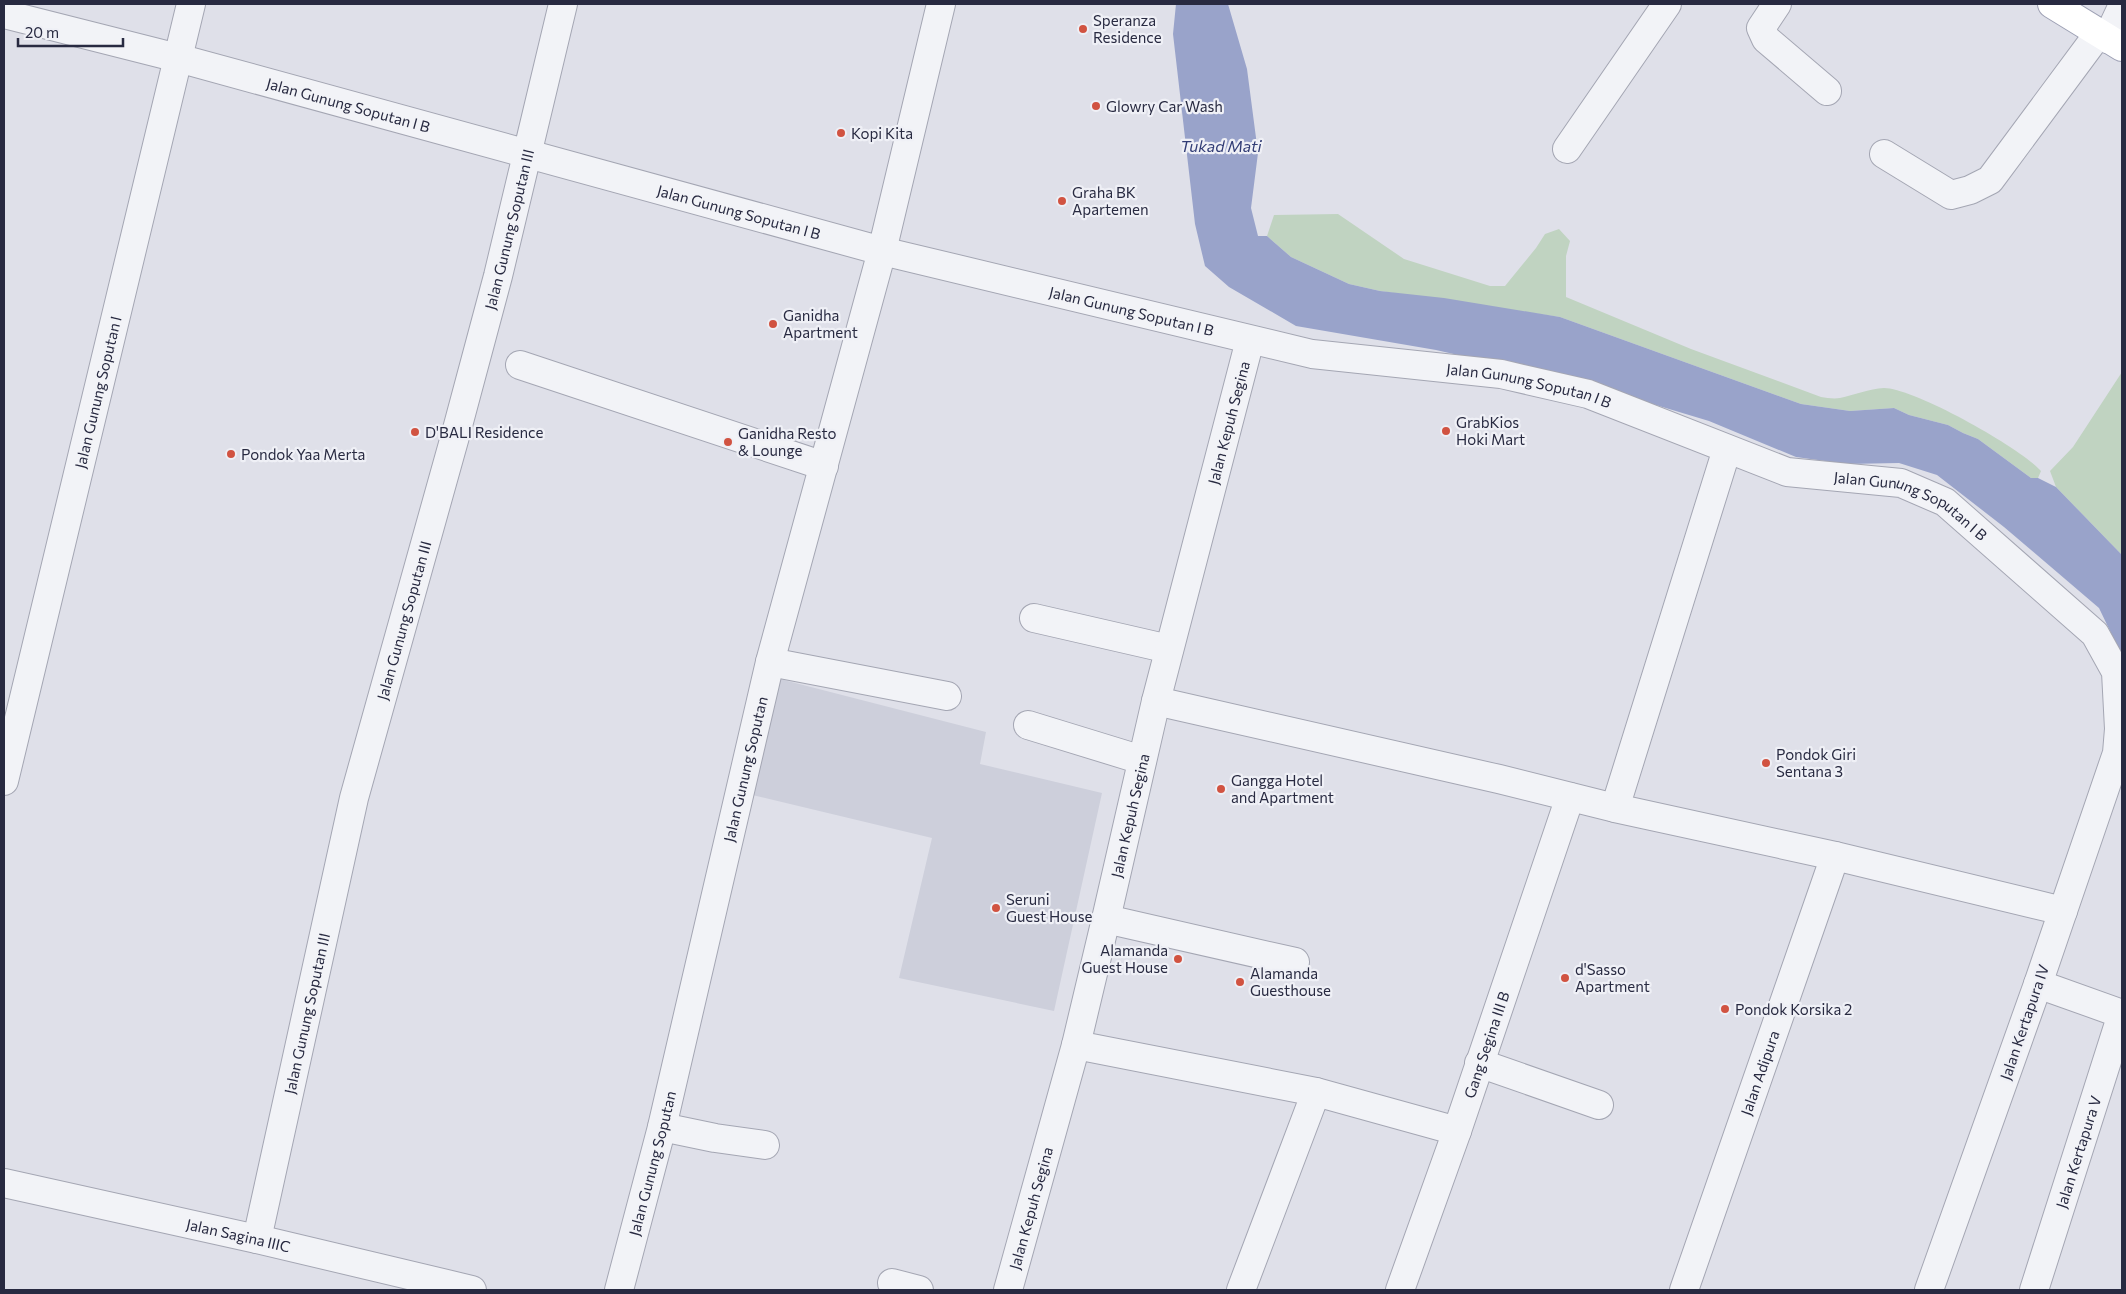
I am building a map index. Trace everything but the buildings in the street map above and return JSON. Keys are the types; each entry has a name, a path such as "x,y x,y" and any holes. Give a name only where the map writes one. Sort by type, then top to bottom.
{"main road":[{"path":"2052,4 2110,40"}],"street":[{"name":"Jalan Gunung Soputan I","path":"4,781 191,4"},
{"name":"Jalan Gunung Soputan III","path":"257,1239 354,798 459,424 528,153 563,4"},
{"name":"Jalan Gunung Soputan","path":"619,1290 662,1128 770,662 882,251 941,4"},
{"path":"1567,150 1667,4"},
{"path":"1776,4 1762,28 1766,39 1827,91"},
{"path":"1884,154 1951,195 1970,190 1990,180 2110,40 2122,8"},
{"name":"Jalan Gunung Soputan I B","path":"4,14 178,58 882,251 1312,354 1501,374 1588,394 1787,472 1901,483 1945,502 2096,634 2116,672 2117,753"},
{"name":"Jalan Kepuh Segina","path":"1008,1290 1076,1044 1156,701 1250,340"},
{"path":"520,365 824,466"},
{"path":"1615,808 1727,449"},
{"path":"1034,618 1169,649"},
{"path":"770,662 946,696"},
{"path":"1156,701 1498,779 1615,808 1835,856 2063,911"},
{"path":"1028,725 1142,760"},
{"name":"Jalan Kertapura IV","path":"1929,1290 2038,984 2117,753"},
{"name":"Gang Segina III B","path":"1400,1290 1457,1131 1570,797"},
{"name":"Jalan Adipura","path":"1684,1290 1835,856"},
{"path":"1106,920 1295,962"},
{"path":"2038,984 2122,1014"},
{"name":"Jalan Kertapura V","path":"2034,1290 2122,1014"},
{"path":"1076,1044 1316,1092 1457,1131"},
{"path":"1479,1063 1599,1105"},
{"path":"1241,1290 1316,1092"},
{"path":"662,1128 765,1145"},
{"name":"Jalan Sagina IIIC","path":"4,1184 257,1239 472,1290"},
{"path":"892,1283 919,1290"}],"shaded area":[{"name":"Seruni Guest House","path":"772,677 986,732 980,764 1102,793 1054,1011 899,978 932,838 748,794"}],"green space":[{"path":"1338,214 1404,259 1490,286 1505,286 1545,234 1559,229 1570,241 1566,256 1566,297 1691,349 1821,397 1840,398 1884,388 1899,391 1942,408 1966,421 2012,448 2041,471 2038,478 2031,478 1978,439 1948,425 1909,415 1894,408 1850,411 1801,404 1560,317 1380,291 1349,284 1291,257 1267,236 1274,215"},
{"path":"2122,372 2122,555 2056,487 2050,471 2073,447"}],"water":[{"name":"Tukad Mati","path":"1176,4 1228,4 1247,69 1258,153 1251,208 1258,236 1267,236 1291,257 1349,284 1380,291 1444,298 1560,317 1801,404 1850,411 1894,408 1909,415 1948,425 1978,439 2031,478 2038,478 2056,487 2122,555 2122,656 2099,608 2004,527 1937,475 1899,463 1847,464 1796,457 1709,421 1586,384 1436,350 1296,326 1229,287 1205,266 1195,224 1173,34"}],"place":[{"name":"Speranza Residence","path":"1083,29"},
{"name":"Glowry Car Wash","path":"1096,106"},
{"name":"Kopi Kita","path":"841,133"},
{"name":"Graha BK Apartemen","path":"1062,201"},
{"name":"Ganidha Apartment","path":"773,324"},
{"name":"GrabKios Hoki Mart","path":"1446,431"},
{"name":"D'BALI Residence","path":"415,432"},
{"name":"Ganidha Resto & Lounge","path":"728,442"},
{"name":"Pondok Yaa Merta","path":"231,454"},
{"name":"Pondok Giri Sentana 3","path":"1766,763"},
{"name":"Gangga Hotel and Apartment","path":"1221,789"},
{"name":"Seruni Guest House","path":"996,908"},
{"name":"Alamanda Guest House","path":"1178,959"},
{"name":"d'Sasso Apartment","path":"1565,978"},
{"name":"Alamanda Guesthouse","path":"1240,982"},
{"name":"Pondok Korsika 2","path":"1725,1009"}]}
